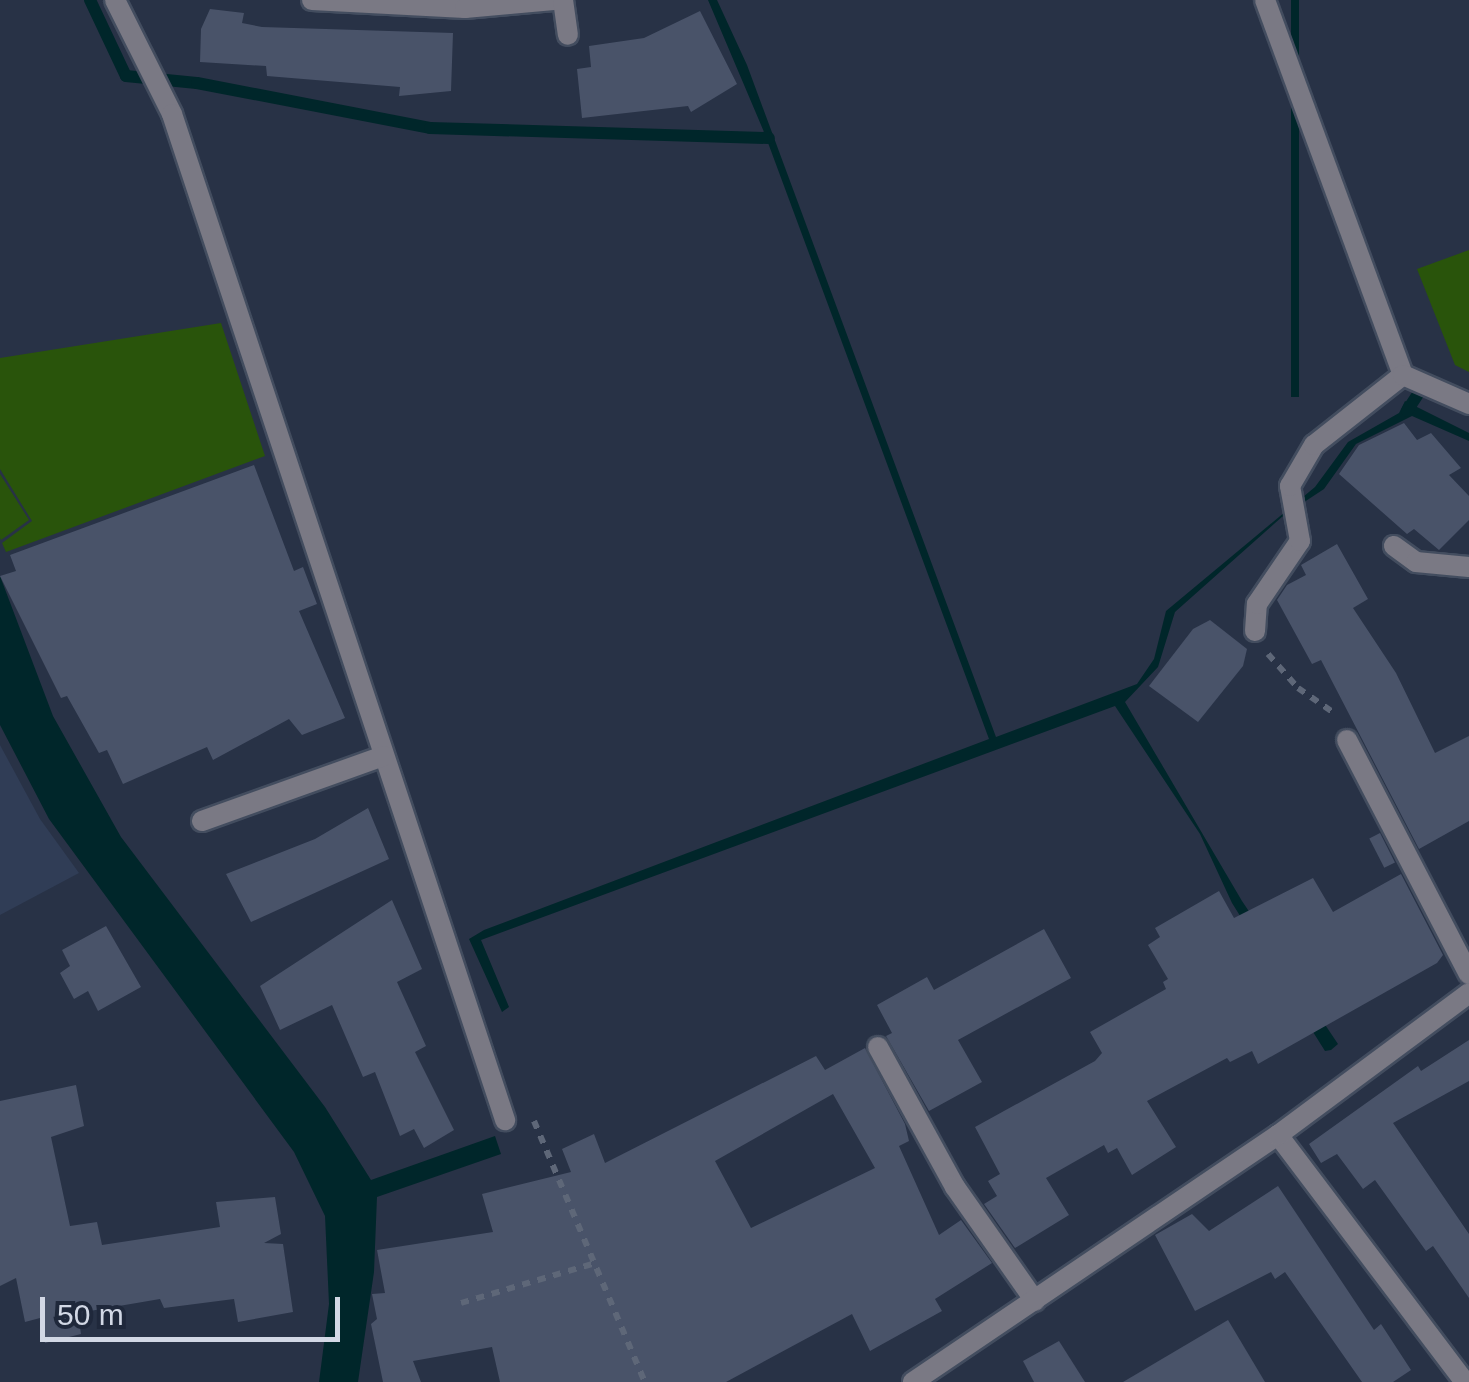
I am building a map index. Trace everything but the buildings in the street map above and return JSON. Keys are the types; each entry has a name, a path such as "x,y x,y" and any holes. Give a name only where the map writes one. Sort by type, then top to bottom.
{"street":[{"path":"115,0 172,114 504,1120"},
{"path":"312,0 464,8 554,0"},
{"path":"563,0 568,35"},
{"path":"1265,0 1403,375 1469,404"},
{"path":"1256,632 1257,604 1300,541 1290,486 1314,445 1365,399 1403,375"},
{"path":"1394,546 1416,562 1469,567"},
{"path":"1347,740 1469,974"},
{"path":"202,821 384,756"},
{"path":"922,1380 1278,1135 1469,993"},
{"path":"878,1047 955,1187 1035,1300"},
{"path":"1278,1135 1465,1382"}],"path":[{"path":"1256,632 1276,668 1339,716 1347,740"},
{"path":"498,1098 532,1119 550,1146 644,1382"},
{"path":"461,1303 595,1263"}],"shaded area":[{"path":"708,0 717,0 747,65 996,737 1137,684 1154,659 1166,611 1315,487 1348,442 1399,413 1405,401 1469,433 1469,441 1412,416 1356,444 1324,489 1283,516 1175,612 1158,667 1125,702 1242,901 1338,1044 1331,1050 1325,1051 1232,903 1200,834 1115,706 481,940 509,1007 502,1012 469,939 484,930 989,739 764,132"},
{"path":"1291,0 1299,0 1299,397 1291,397"},
{"path":"0,576 53,716 121,837 325,1107 371,1180 495,1136 501,1154 377,1197 374,1272 358,1382 319,1382 329,1304 325,1216 294,1152 49,819 0,725"},
{"path":"0,745 40,819 79,873 0,915"}],"green space":[{"path":"1469,250 1469,372 1455,365 1417,269"},
{"path":"221,323 265,456 6,552 2,543 32,521 0,469 0,358"},
{"path":"0,474 29,520 1,540 0,538"}],"waterway":[{"path":"90,0 126,76 197,83 430,128 769,138"},
{"path":"1407,411 1428,379"}]}
